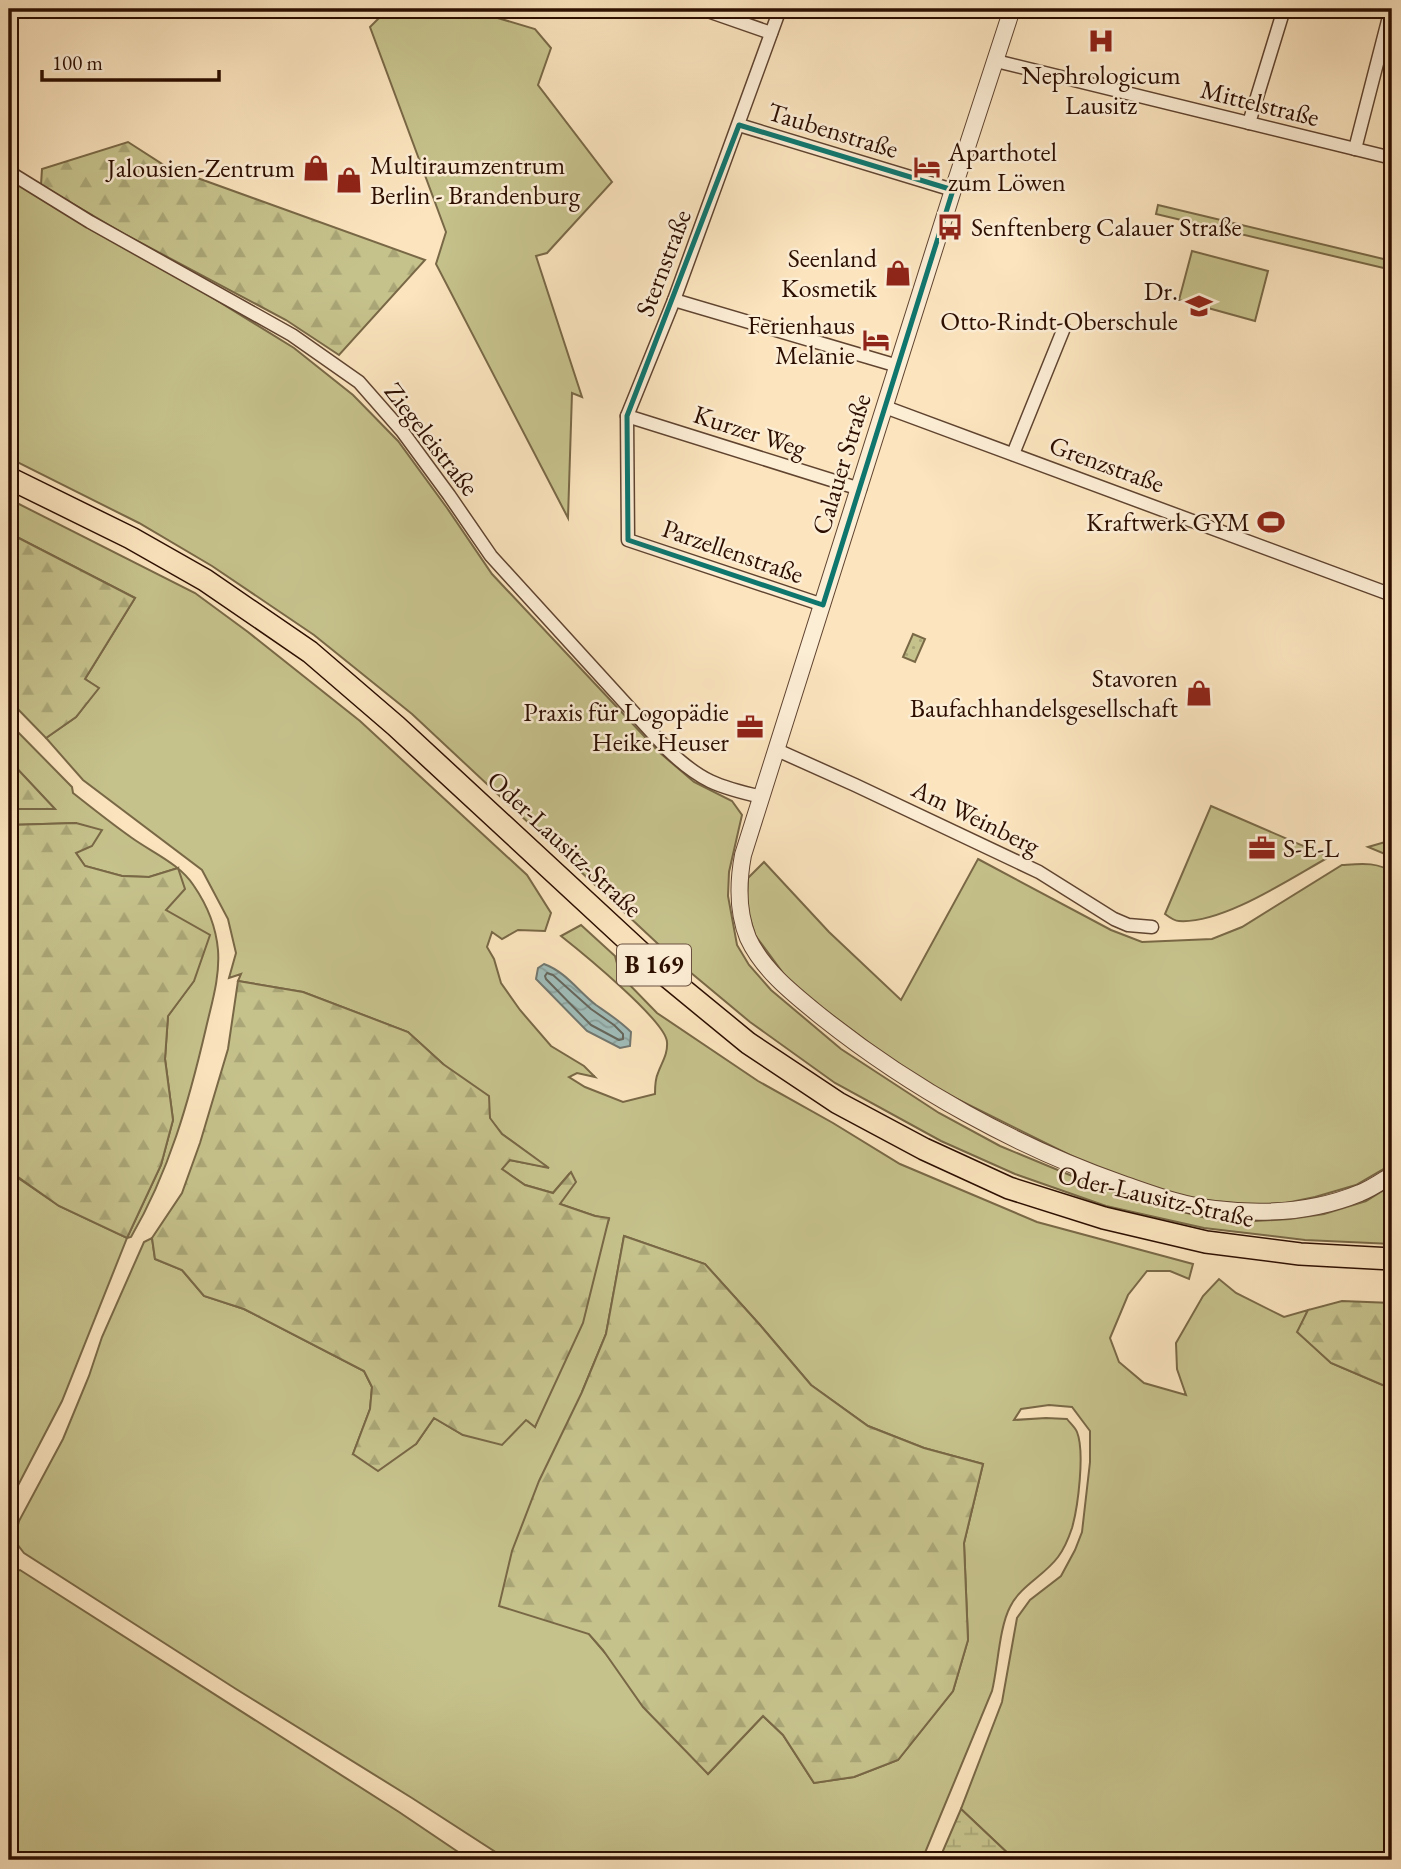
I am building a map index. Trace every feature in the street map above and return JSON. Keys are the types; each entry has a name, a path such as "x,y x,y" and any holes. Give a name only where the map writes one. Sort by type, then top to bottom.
{"highway":[{"name":"Oder-Lausitz-Straße","path":"9,478 131,538 195,574 310,652 396,726 664,974 748,1042 838,1103 924,1149 1009,1188 1104,1218 1206,1242 1300,1254 1392,1259"}],"street":[{"path":"702,9 771,33"},
{"name":"Sternstraße","path":"628,540 627,416 674,300 780,9"},
{"name":"Calauer Straße","path":"1012,9 743,855 739,897 748,937 778,978 800,999 884,1063 988,1125 1092,1174 1180,1202 1213,1209 1255,1212 1319,1206 1362,1193 1392,1175"},
{"path":"1249,123 1284,9"},
{"path":"1356,149 1391,9"},
{"name":"Mittelstraße","path":"996,61 1392,158"},
{"name":"Taubenstraße","path":"739,125 953,190"},
{"name":"Ziegeleistraße","path":"9,172 90,222 292,335 359,382 402,431 491,556 667,749 697,775 724,788 762,797"},
{"path":"674,300 898,366"},
{"path":"1013,454 1064,328"},
{"name":"Grenzstraße","path":"885,407 1392,595"},
{"name":"Kurzer Weg","path":"627,416 860,489"},
{"name":"Parzellenstraße","path":"628,540 823,605"},
{"name":"Am Weinberg","path":"777,750 1039,873 1114,919 1128,925 1152,927"}],"highlighted area":[{"path":"739,125 953,190 823,605 628,540 627,416"}],"green space":[{"path":"388,9 467,9 535,29 551,48 538,85 612,182 547,253 536,256 582,397 572,393 568,518 436,264 446,232 370,27"},
{"path":"128,142 167,167 425,260 339,355 286,320 126,235 41,185 42,169"},
{"path":"9,172 294,348 353,395 398,441 492,574 659,752 694,782 732,801 742,815 729,872 728,896 737,945 749,965 771,990 841,1049 939,1113 1000,1146 1137,1200 1210,1219 1255,1221 1324,1214 1366,1201 1392,1185 1392,1244 1305,1240 1204,1228 1106,1206 1015,1174 941,1141 835,1083 750,1022 672,957 412,714 314,635 212,566 139,523 9,458"},
{"path":"1158,205 1392,261 1392,270 1156,214"},
{"path":"1192,251 1268,271 1255,321 1179,300"},
{"path":"9,499 195,593 360,721 527,875 551,913 545,931 518,930 502,939 492,932 487,947 494,959 501,983 520,1010 551,1046 584,1066 595,1077 577,1073 569,1077 585,1087 623,1102 655,1094 656,1078 666,1054 667,1042 663,1032 638,1003 561,936 581,925 615,956 620,975 657,1013 758,1081 900,1164 1037,1222 1193,1264 1189,1279 1170,1271 1147,1271 1128,1295 1110,1338 1119,1362 1144,1383 1186,1395 1177,1369 1176,1343 1203,1296 1219,1279 1236,1293 1284,1317 1308,1310 1298,1332 1331,1363 1392,1389 1392,1860 1015,1860 961,1809 1002,1702 1017,1618 1030,1600 1061,1576 1082,1532 1090,1462 1090,1431 1072,1407 1049,1405 1021,1409 1014,1420 1067,1419 1076,1430 1081,1466 1074,1519 1068,1539 1058,1557 1020,1593 1010,1607 1001,1636 992,1691 922,1860 508,1860 24,1553 14,1540 19,1521 63,1439 102,1337 144,1242 152,1238 155,1259 182,1270 204,1296 244,1309 364,1371 372,1387 370,1409 353,1454 416,1444 434,1418 463,1435 526,1419 535,1427 609,1219 560,1204 570,1173 553,1193 525,1185 501,1169 509,1160 547,1167 502,1134 443,1064 408,1032 303,992 238,981 241,974 229,978 236,953 228,919 202,870 83,780 46,738 76,717 98,688 85,679 135,598 9,533","holes":["624,1236 705,1264 811,1385 868,1426 924,1448 983,1464 964,1543 968,1640 953,1691 898,1760 854,1777 814,1783 783,1735 763,1716 708,1774 589,1634 582,1392 606,1334"]},
{"path":"9,533 135,598 85,679 99,688 76,717 46,738 9,700"},
{"path":"913,634 925,639 915,662 903,657"},
{"path":"9,723 72,787 73,793 177,868 149,877 122,876 85,866 76,853 76,823 9,825 9,809 54,808 9,760"},
{"path":"9,760 55,809 9,809"},
{"path":"1211,806 1329,857 1236,908 1197,920 1173,920 1165,914"},
{"path":"76,823 102,830 92,846 76,853 85,866 122,876 149,877 178,868 185,889 166,910 210,935 194,981 168,1016 165,1059 173,1120 161,1165 127,1238 59,1206 9,1168 9,825"},
{"path":"1392,840 1392,857 1368,847"},
{"path":"978,859 1111,930 1142,942 1212,939 1242,927 1342,865 1375,865 1387,869 1392,873 1392,1164 1356,1185 1286,1203 1254,1205 1202,1200 1168,1193 1092,1166 939,1090 884,1054 786,977 755,935 749,915 748,878 764,862 829,932 901,1000"},
{"path":"178,868 194,886 210,916 218,950 217,980 185,1109 167,1162 131,1237 127,1238 161,1165 173,1120 165,1059 168,1016 194,980 166,910"},
{"path":"238,981 303,992 408,1032 443,1064 489,1096 490,1118 502,1134 549,1168 510,1160 502,1169 525,1185 553,1193 571,1172 576,1182 560,1204 609,1218 583,1323 535,1427 526,1420 502,1445 463,1435 434,1418 416,1444 378,1471 353,1454 370,1409 372,1387 364,1371 244,1309 204,1296 182,1270 155,1259 152,1238 182,1193 200,1143 228,1049"},
{"path":"9,1168 11,1173 59,1206 127,1238 62,1401 13,1495 9,1492"},
{"path":"624,1236 705,1264 811,1385 868,1426 924,1448 983,1464 964,1543 968,1640 953,1691 898,1760 854,1777 814,1783 783,1735 763,1716 708,1774 643,1707 589,1634 499,1606 512,1551 539,1481 582,1392 606,1334"},
{"path":"1342,1301 1392,1303 1392,1389 1331,1363 1297,1332 1308,1310"},
{"path":"20,1570 470,1860 9,1860 9,1761 13,1698 9,1646 9,1574"},
{"path":"961,1809 1015,1860 939,1860"}],"water":[{"path":"544,964 565,977 627,1028 631,1032 630,1046 620,1048 587,1031 536,979 538,968"}],"place":[{"name":"Nephrologicum Lausitz","path":"1101,41"},
{"name":"Aparthotel zum Löwen","path":"927,167"},
{"name":"Jalousien-Zentrum","path":"316,168"},
{"name":"Multiraumzentrum Berlin - Brandenburg","path":"349,180"},
{"name":"Senftenberg Calauer Straße","path":"950,227"},
{"name":"Seenland Kosmetik","path":"898,273"},
{"name":"Dr. Otto-Rindt-Oberschule","path":"1199,306"},
{"name":"Ferienhaus Melanie","path":"876,340"},
{"name":"Kraftwerk GYM","path":"1271,522"},
{"name":"Stavoren Baufachhandelsgesellschaft","path":"1199,693"},
{"name":"Praxis für Logopädie Heike Heuser","path":"750,727"},
{"name":"S-E-L","path":"1262,848"}]}
